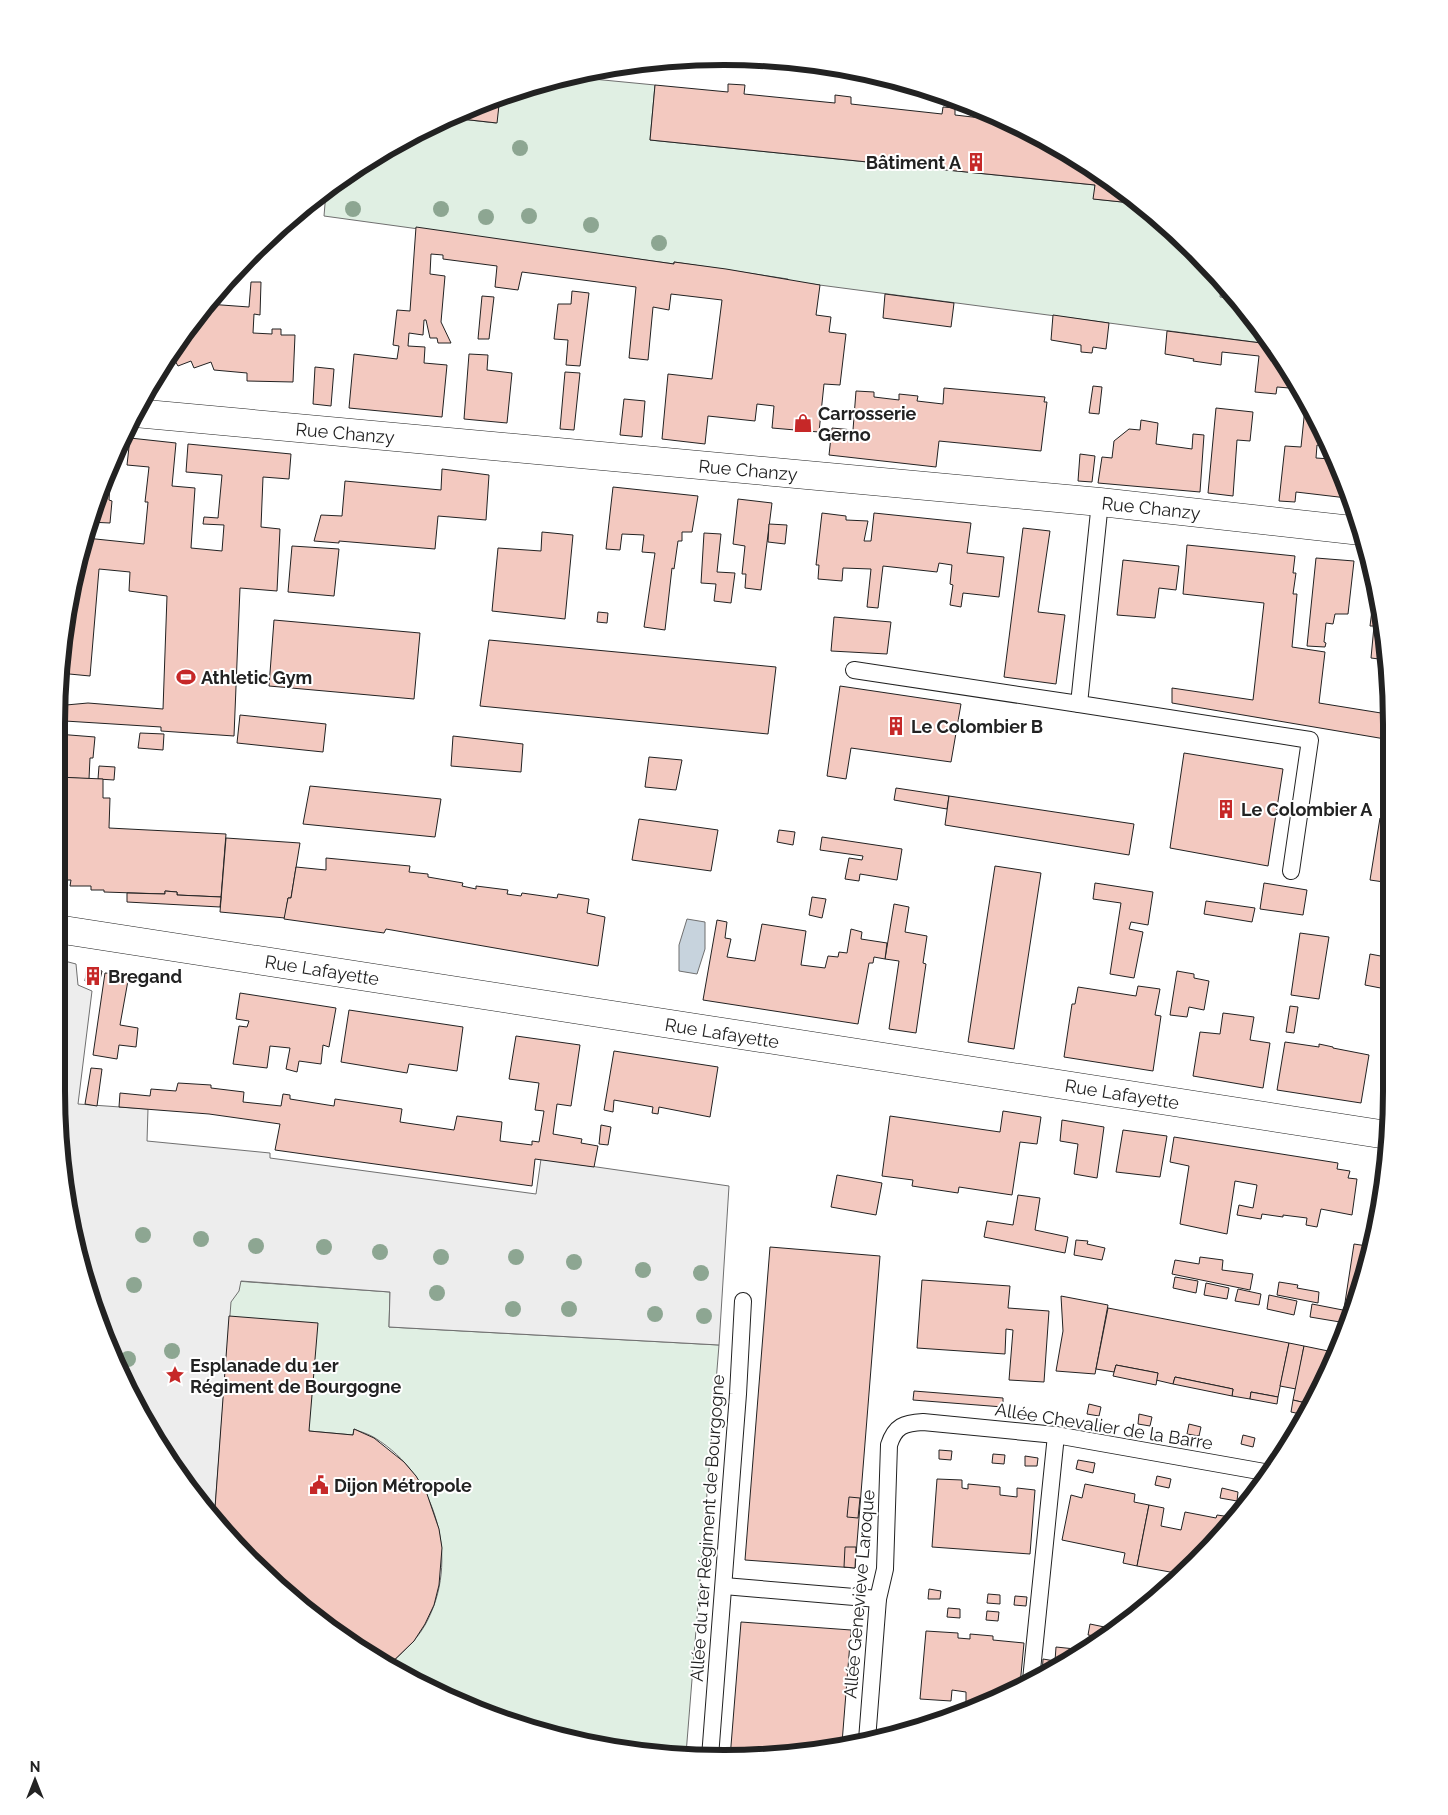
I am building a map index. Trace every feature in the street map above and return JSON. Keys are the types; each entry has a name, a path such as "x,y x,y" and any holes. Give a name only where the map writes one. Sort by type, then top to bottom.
{"street":[{"name":"Rue Chanzy","path":"143,414 1100,502 1354,531"},
{"name":"Rue Lafayette","path":"65,930 1382,1134"}],"lane":[{"path":"1079,704 1100,502"},
{"path":"854,670 1310,740 1291,871"},
{"name":"Allée du 1er Régiment de Bourgogne","path":"711,1750 738,1394 743,1301"},
{"name":"Allée Chevalier de la Barre","path":"902,1425 923,1422 1056,1435 1262,1472"},
{"name":"Allée Geneviève Laroque","path":"867,1734 878,1599 885,1569 889,1445 893,1434 902,1425"},
{"path":"1032,1673 1056,1435"},
{"path":"724,1586 878,1599"}],"green space":[{"path":"591,79 655,85 650,140 1095,185 1094,199 1127,202 1190,258 1219,289 1220,297 1226,298 1261,343 789,281 788,279 674,262 674,264 324,216 325,199 395,153 463,119 496,123 499,105 553,87"},
{"path":"90,1271 390,1292 389,1327 719,1345 686,1749 638,1744 553,1728 472,1700 393,1661 413,1642 421,1631 436,1600 441,1574 441,1548 437,1522 428,1497 414,1474 396,1454 368,1434 354,1429 353,1435 309,1431 229,1316 215,1508 176,1457 153,1420 115,1343"}],"shaded area":[{"path":"687,919 705,922 705,949 697,974 679,971 679,945"},
{"path":"65,961 76,964 78,985 92,991 78,1104 148,1109 147,1141 270,1153 270,1158 536,1194 541,1159 729,1186 719,1345 389,1327 390,1292 241,1281 239,1291 231,1302 215,1508 176,1457 153,1420 133,1382 115,1343 87,1262 78,1220 66,1134"}],"building":[{"name":"Bâtiment A","path":"728,84 745,85 744,94 835,103 835,95 851,97 851,104 942,114 943,107 955,108 955,115 983,118 1054,153 1127,203 1093,199 1095,185 650,140 655,85 728,92"},
{"path":"499,105 497,123 463,119"},
{"path":"416,227 674,264 674,262 726,269 820,285 816,315 831,317 829,332 846,334 840,385 824,384 819,432 772,428 774,406 757,404 755,421 708,416 705,444 662,439 668,374 712,379 722,300 671,294 669,310 653,307 648,360 629,358 636,287 522,272 518,290 495,287 497,266 443,259 443,255 431,254 430,274 445,276 441,322 451,343 438,343 437,338 430,338 426,320 424,320 423,335 409,333 408,346 425,347 424,363 447,365 442,417 349,408 354,354 397,359 399,346 393,345 397,310 410,311"},
{"path":"251,282 261,282 260,315 254,314 253,333 272,334 272,329 281,329 281,335 295,335 293,382 247,381 247,373 214,370 211,362 194,368 191,361 178,366 175,360 216,305 249,307"},
{"path":"572,291 589,293 580,366 566,365 568,340 554,339 558,304 571,304"},
{"path":"885,294 954,303 951,327 883,318"},
{"path":"482,296 494,297 489,339 478,339"},
{"path":"1053,315 1109,323 1106,349 1093,347 1092,353 1081,352 1081,345 1051,340"},
{"path":"1167,331 1261,343 1291,388 1277,387 1276,394 1255,392 1259,356 1222,352 1221,365 1165,354"},
{"path":"469,354 488,355 487,370 512,373 507,423 464,419"},
{"path":"315,367 334,369 331,406 313,404"},
{"path":"565,372 580,373 574,430 560,429"},
{"path":"1093,386 1102,387 1099,414 1089,413"},
{"path":"944,388 1045,397 1044,402 1047,402 1041,451 939,441 936,467 829,455 832,428 853,430 856,391 874,392 874,397 899,400 899,394 918,396 917,401 943,404"},
{"path":"624,399 645,401 642,437 620,435"},
{"path":"1216,408 1253,412 1250,441 1237,440 1233,496 1208,493"},
{"path":"1304,413 1321,446 1317,445 1316,458 1327,459 1343,497 1296,492 1295,502 1279,501 1285,446 1301,447"},
{"path":"1141,420 1158,423 1156,444 1192,449 1193,434 1204,435 1200,492 1098,483 1102,457 1112,458 1114,441 1129,429 1140,430"},
{"path":"131,438 176,443 172,486 195,488 191,548 222,551 224,525 203,524 204,517 218,518 222,475 186,472 188,444 291,454 289,479 263,477 261,527 280,529 277,591 240,588 234,736 161,731 161,727 65,721 66,705 88,703 163,709 167,596 129,591 130,572 99,569 90,676 67,674 78,595 92,539 144,544 148,502 145,502 149,467 127,465"},
{"path":"1080,454 1095,456 1092,482 1078,481"},
{"path":"442,469 489,475 486,520 438,516 435,549 339,541 339,543 314,541 321,515 342,516 345,481 441,490"},
{"path":"110,486 109,500 112,501 110,523 97,522"},
{"path":"613,487 698,496 692,532 682,532 682,541 678,541 674,569 672,568 665,630 644,627 655,553 642,552 644,535 622,534 620,550 606,549"},
{"path":"738,499 772,503 761,590 745,588 746,574 742,574 745,546 733,544"},
{"path":"822,513 846,516 846,520 868,521 864,541 871,541 874,513 971,523 967,553 1004,557 999,597 963,593 961,607 950,605 953,585 950,584 952,565 939,563 937,572 883,566 878,608 867,607 871,569 843,568 842,581 818,579 819,565 816,565"},
{"path":"769,524 787,525 785,544 768,542"},
{"path":"1023,528 1050,531 1038,612 1065,615 1056,684 1004,677"},
{"path":"542,532 573,535 565,619 492,611 498,548 541,551"},
{"path":"704,533 721,534 717,572 735,573 731,603 714,601 716,584 701,583"},
{"path":"1187,545 1295,556 1293,573 1296,573 1293,594 1297,594 1292,647 1325,652 1319,703 1381,713 1382,700 1383,739 1172,703 1172,688 1253,700 1264,603 1183,594"},
{"path":"292,546 339,549 334,596 288,592"},
{"path":"1316,558 1354,561 1348,614 1335,614 1333,624 1326,623 1325,647 1307,646"},
{"path":"1123,560 1179,566 1176,590 1159,588 1155,618 1117,615"},
{"path":"1372,608 1379,659 1371,658 1374,626 1370,626"},
{"path":"598,612 608,613 607,623 597,622"},
{"path":"834,617 891,622 887,654 831,651"},
{"path":"274,620 420,633 414,699 269,686"},
{"path":"489,640 776,667 768,734 480,706"},
{"name":"Le Colombier B","path":"840,686 961,704 951,762 851,748 846,779 827,776"},
{"path":"240,715 326,724 323,752 237,743"},
{"path":"140,733 164,734 163,750 138,748"},
{"path":"65,735 95,737 93,758 90,758 89,779 65,778"},
{"path":"453,736 523,744 521,772 451,766"},
{"name":"Le Colombier A","path":"1184,753 1283,769 1268,866 1170,848"},
{"path":"649,757 682,760 676,790 645,787"},
{"path":"99,766 115,767 114,780 98,779"},
{"path":"65,777 103,779 103,798 110,798 109,828 226,834 221,897 177,895 177,892 165,891 165,894 104,892 104,890 91,890 91,886 70,886 71,880 65,880"},
{"path":"310,786 441,799 435,837 303,824"},
{"path":"896,788 949,796 947,809 894,800"},
{"path":"949,796 1134,824 1129,855 945,825"},
{"path":"1380,818 1383,819 1383,882 1370,880"},
{"path":"639,819 718,830 711,871 632,860"},
{"path":"779,830 795,832 793,845 777,842"},
{"path":"822,837 902,849 897,880 860,874 859,881 845,879 849,858 862,860 863,856 820,850"},
{"path":"226,838 300,843 291,898 288,898 285,918 220,912"},
{"path":"326,858 410,866 409,872 428,874 428,877 463,883 462,886 476,889 476,886 508,890 507,894 521,896 522,893 557,898 558,894 589,899 587,913 605,917 598,966 386,929 384,933 284,919 288,898 291,898 296,867 326,870"},
{"path":"995,866 1041,873 1014,1049 968,1042"},
{"path":"1095,883 1153,892 1148,925 1131,922 1129,929 1143,932 1134,978 1110,974 1121,903 1093,899"},
{"path":"1264,883 1307,890 1303,915 1260,909"},
{"path":"165,891 177,892 177,895 221,897 220,907 127,902 127,893 165,894"},
{"path":"812,897 826,899 822,918 809,915"},
{"path":"1206,901 1255,908 1252,922 1204,914"},
{"path":"894,904 909,907 905,932 927,936 923,963 926,964 916,1033 889,1029 899,961 885,959"},
{"path":"717,920 727,922 725,938 731,939 727,957 755,961 762,924 806,931 801,965 825,968 828,956 838,957 839,952 847,953 851,929 862,932 861,939 887,943 885,959 874,957 873,963 869,963 858,1024 703,1000"},
{"path":"1300,933 1329,937 1319,999 1291,995"},
{"path":"1370,954 1383,956 1383,988 1365,985"},
{"name":"Bregand","path":"87,967 102,971 99,984 85,981"},
{"path":"1177,971 1194,974 1194,978 1209,981 1204,1010 1189,1007 1187,1017 1170,1015"},
{"path":"105,973 129,975 120,1025 138,1028 136,1047 119,1045 117,1059 93,1055"},
{"path":"1138,986 1160,989 1155,1015 1161,1016 1153,1071 1064,1057 1072,1004 1075,1004 1078,987 1136,996"},
{"path":"240,993 336,1008 329,1047 323,1045 321,1064 299,1061 297,1072 286,1069 290,1048 270,1046 267,1068 233,1064 239,1026 247,1027 249,1021 236,1019"},
{"path":"1290,1006 1298,1007 1294,1033 1286,1032"},
{"path":"349,1010 463,1027 457,1071 409,1064 407,1073 341,1062"},
{"path":"1223,1013 1254,1017 1250,1040 1270,1043 1263,1088 1193,1076 1200,1032 1220,1034"},
{"path":"516,1036 580,1045 571,1106 557,1104 553,1134 582,1139 581,1143 598,1146 594,1167 535,1159 532,1186 275,1150 280,1124 209,1114 119,1107 120,1093 150,1096 151,1089 176,1091 178,1083 211,1085 211,1088 244,1092 243,1102 281,1106 283,1094 290,1095 290,1099 334,1106 335,1099 402,1109 400,1122 454,1130 457,1116 502,1122 500,1141 532,1145 532,1141 539,1142 544,1111 535,1110 539,1083 509,1079"},
{"path":"1285,1042 1319,1047 1319,1044 1369,1055 1361,1103 1277,1090"},
{"path":"614,1051 718,1067 710,1117 659,1107 658,1114 652,1113 653,1107 614,1100 613,1112 604,1110"},
{"path":"91,1068 102,1069 97,1106 85,1104"},
{"path":"1003,1111 1041,1117 1037,1144 1020,1142 1012,1195 959,1187 958,1193 912,1186 913,1180 882,1176 890,1116 1000,1132"},
{"path":"1062,1120 1104,1127 1097,1178 1074,1174 1078,1144 1060,1141"},
{"path":"601,1125 611,1127 608,1145 599,1144"},
{"path":"1123,1130 1167,1136 1160,1177 1116,1172"},
{"path":"1174,1137 1338,1163 1337,1169 1350,1171 1348,1178 1357,1179 1352,1215 1321,1209 1317,1227 1306,1225 1307,1218 1262,1214 1261,1219 1237,1215 1239,1205 1253,1208 1257,1185 1235,1181 1227,1234 1180,1224 1189,1166 1170,1162"},
{"path":"837,1175 882,1183 876,1215 831,1207"},
{"path":"1018,1195 1040,1198 1035,1230 1068,1237 1065,1253 984,1237 987,1221 1013,1225"},
{"path":"1076,1240 1088,1241 1087,1244 1105,1248 1102,1260 1074,1255"},
{"path":"1354,1244 1365,1246 1348,1303 1346,1309 1344,1309"},
{"path":"770,1247 880,1256 855,1568 745,1560"},
{"path":"1200,1257 1223,1260 1222,1270 1253,1274 1250,1290 1172,1274 1175,1260 1199,1264"},
{"path":"1175,1277 1198,1281 1196,1293 1173,1288"},
{"path":"922,1280 1010,1286 1008,1308 1049,1311 1044,1382 1009,1380 1013,1330 1006,1329 1005,1354 917,1348"},
{"path":"1279,1282 1298,1285 1297,1288 1319,1292 1318,1303 1277,1295"},
{"path":"1206,1283 1229,1288 1227,1299 1204,1295"},
{"path":"1238,1289 1261,1294 1259,1305 1235,1301"},
{"path":"1269,1295 1297,1301 1294,1315 1267,1309"},
{"path":"1061,1296 1108,1305 1095,1374 1056,1371 1063,1331"},
{"path":"1312,1304 1345,1310 1341,1322 1310,1317"},
{"path":"1108,1308 1289,1343 1278,1397 1251,1392 1250,1399 1232,1396 1233,1389 1175,1377 1173,1384 1156,1380 1158,1373 1116,1365 1114,1372 1096,1369"},
{"name":"Dijon Métropole","path":"229,1316 318,1323 309,1431 353,1435 354,1429 374,1438 404,1462 416,1476 427,1494 439,1529 442,1548 439,1585 434,1605 425,1624 414,1641 393,1661 323,1614 289,1586 258,1557 215,1508"},
{"path":"1289,1343 1304,1346 1296,1389 1280,1386"},
{"path":"1304,1346 1329,1351 1304,1403 1293,1400"},
{"path":"1116,1365 1158,1373 1156,1385 1113,1376"},
{"path":"1175,1377 1233,1389 1232,1396 1173,1384"},
{"path":"914,1391 1003,1398 1003,1407 913,1400"},
{"path":"1251,1392 1278,1397 1277,1404 1250,1399"},
{"path":"1293,1400 1304,1403 1298,1414 1291,1412"},
{"path":"1089,1404 1101,1407 1099,1416 1087,1414"},
{"path":"1139,1414 1152,1417 1150,1426 1138,1424"},
{"path":"1189,1424 1201,1427 1199,1436 1187,1434"},
{"path":"1243,1435 1255,1438 1253,1447 1241,1444"},
{"path":"939,1450 952,1451 951,1460 939,1459"},
{"path":"993,1454 1005,1455 1004,1464 992,1463"},
{"path":"1025,1456 1038,1458 1037,1466 1025,1466"},
{"path":"1078,1460 1095,1463 1093,1473 1076,1469"},
{"path":"1157,1476 1171,1479 1169,1488 1155,1485"},
{"path":"937,1479 962,1480 962,1488 968,1489 968,1484 1000,1487 1000,1495 1017,1497 1017,1488 1035,1490 1030,1554 932,1547"},
{"path":"1085,1484 1135,1494 1134,1502 1149,1505 1137,1566 1123,1563 1125,1553 1062,1540 1071,1495 1082,1498"},
{"path":"1222,1488 1238,1492 1237,1501 1220,1498"},
{"path":"849,1497 860,1498 858,1518 847,1517"},
{"path":"1149,1505 1164,1508 1161,1526 1181,1530 1185,1512 1216,1518 1217,1515 1227,1516 1173,1573 1137,1566"},
{"path":"845,1547 856,1547 855,1568 844,1567"},
{"path":"929,1589 941,1591 940,1599 928,1599"},
{"path":"988,1594 1000,1595 1000,1604 987,1603"},
{"path":"1015,1596 1027,1597 1026,1606 1014,1605"},
{"path":"948,1608 960,1609 960,1618 947,1617"},
{"path":"987,1611 999,1612 998,1621 986,1620"},
{"path":"741,1622 851,1630 842,1739 767,1749 731,1750"},
{"path":"1090,1624 1106,1627 1094,1636 1088,1635"},
{"path":"926,1631 958,1633 958,1638 970,1639 970,1634 993,1636 993,1640 1024,1643 1021,1679 968,1703 966,1703 966,1692 952,1690 951,1701 920,1699"},
{"path":"1056,1647 1074,1649 1054,1662 1042,1668 1043,1659 1055,1661"}],"place":[{"name":"Bâtiment A","path":"976,162"},
{"name":"Carrosserie Gerno","path":"803,423"},
{"name":"Athletic Gym","path":"186,677"},
{"name":"Le Colombier B","path":"896,726"},
{"name":"Le Colombier A","path":"1226,809"},
{"name":"Bregand","path":"93,976"},
{"name":"Esplanade du 1er Régiment de Bourgogne","path":"175,1375"},
{"name":"Dijon Métropole","path":"319,1485"}]}
